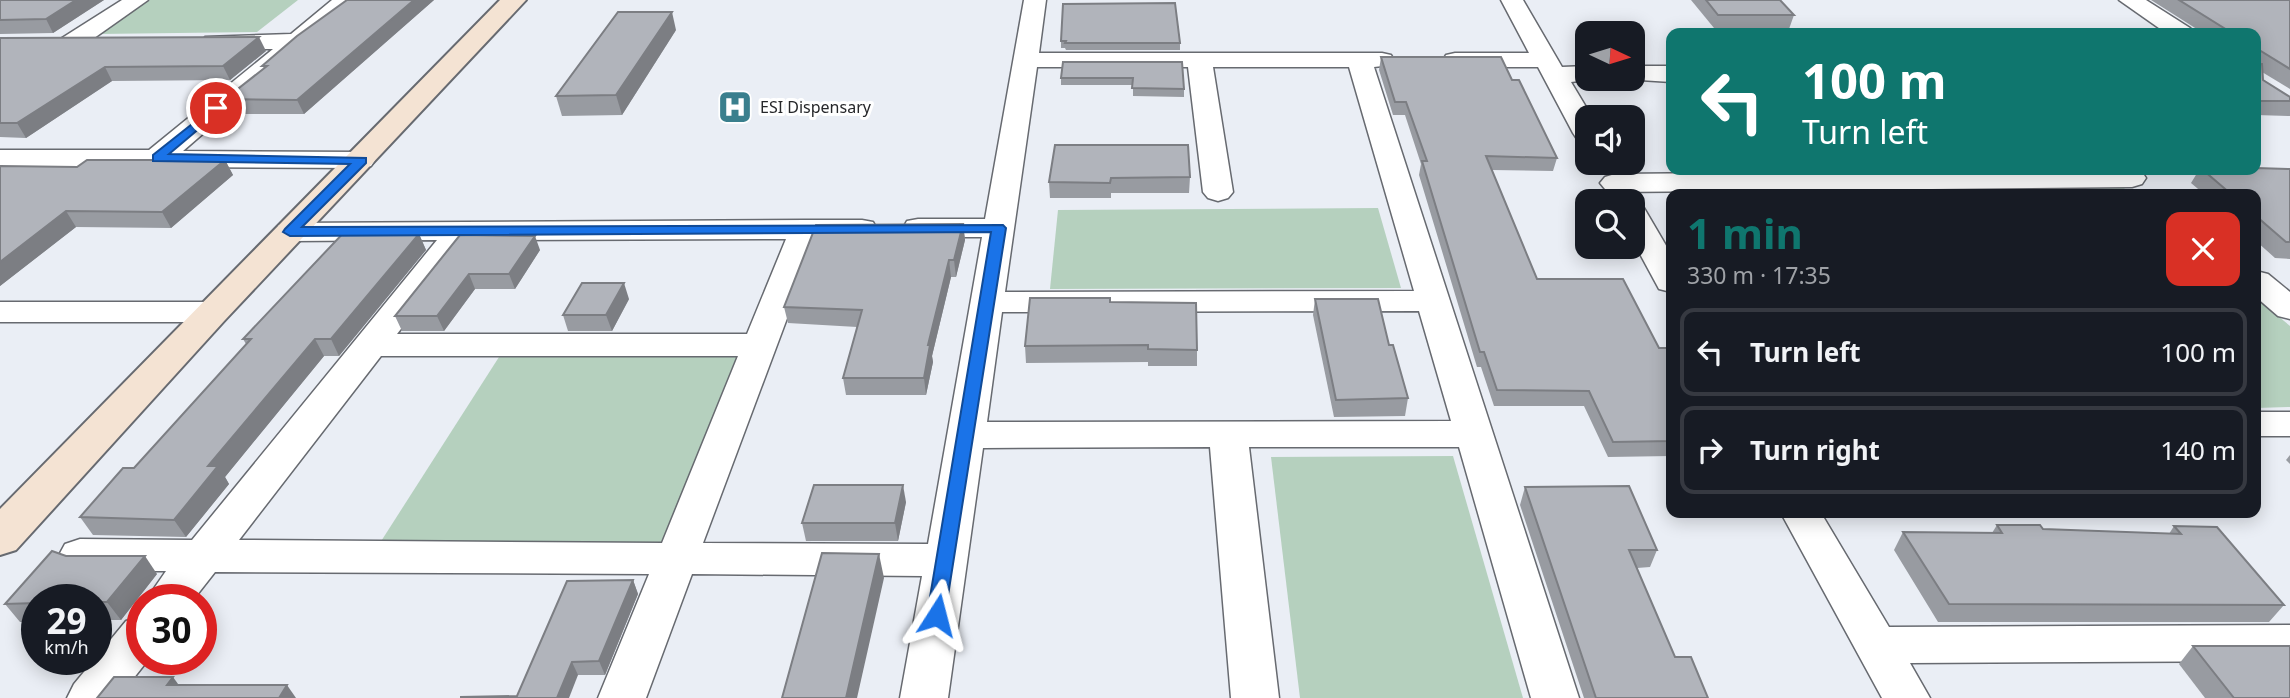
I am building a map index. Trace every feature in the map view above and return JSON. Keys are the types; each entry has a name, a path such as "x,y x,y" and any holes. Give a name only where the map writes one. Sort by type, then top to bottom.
{"street":[{"path":"110,43 59,43 137,0"},
{"path":"157,158 346,0"},
{"path":"0,538 212,312 513,0"},
{"path":"923,698 1035,0"},
{"path":"1512,0 1575,112"},
{"path":"2130,0 2174,28"},
{"path":"189,42 295,41"},
{"path":"1025,60 1401,60"},
{"path":"1199,60 1218,191"},
{"path":"1359,60 1555,698"},
{"path":"1429,60 1550,67 1575,72"},
{"path":"1645,74 1666,74"},
{"path":"0,158 361,160"},
{"path":"1615,182 1888,188 2135,181"},
{"path":"290,232 999,228"},
{"path":"622,698 805,229"},
{"path":"181,584 461,231"},
{"path":"1645,235 1666,273"},
{"path":"2261,285 2290,309"},
{"path":"986,302 1433,301"},
{"path":"0,312 212,312"},
{"path":"371,345 760,345"},
{"path":"2261,424 2290,424"},
{"path":"1228,434 1255,698"},
{"path":"965,435 1474,435"},
{"path":"1804,518 1906,698"},
{"path":"80,555 946,560"},
{"path":"1875,645 2290,643"},
{"path":"91,698 126,654"}],"green space":[{"path":"150,0 298,0 257,32 99,34"},
{"path":"2124,188 2125,189 2017,189"},
{"path":"1378,208 1401,288 1050,289 1058,210"},
{"path":"2261,302 2290,326 2290,407 2261,408"},
{"path":"737,356 661,544 378,546 499,357"},
{"path":"1453,456 1523,698 1300,698 1271,457"}],"building":[{"path":"0,0 76,0 46,19 0,20"},
{"path":"347,0 414,0 297,100 225,99 267,66 262,66 297,36"},
{"path":"1706,0 1780,0 1794,15 1718,15"},
{"path":"2179,0 2290,0 2290,69 2261,51 2261,28 2224,28"},
{"path":"1175,3 1180,43 1061,41 1063,4"},
{"path":"618,12 672,12 616,95 556,96"},
{"path":"259,37 223,66 105,67 17,123 0,123 0,38"},
{"path":"1381,57 1501,57 1512,80 1519,80 1557,158 1486,156 1537,279 1623,279 1659,348 1666,348 1666,441 1613,442 1589,391 1497,390 1484,352 1480,352 1422,161 1427,161 1406,102 1395,102"},
{"path":"1063,62 1182,62 1184,89 1132,88 1133,78 1061,78"},
{"path":"2261,64 2263,80 2290,97 2290,101 2261,101"},
{"path":"1055,145 1188,145 1190,177 1111,178 1110,183 1049,182"},
{"path":"87,160 225,160 162,212 66,211 0,262 0,166 77,167"},
{"path":"2261,168 2290,169 2290,242 2286,242 2261,220 2261,189 2225,189 2209,175 2261,175"},
{"path":"963,224 954,260 949,260 928,345 924,378 843,378 862,310 784,307 816,225"},
{"path":"349,227 401,227 395,234 419,234 331,339 315,339 208,466 218,466 174,520 80,517 123,468 134,468 251,339 243,339"},
{"path":"460,235 535,236 509,274 469,274 437,316 395,316"},
{"path":"582,283 624,283 606,315 563,315"},
{"path":"1030,298 1110,298 1110,302 1196,303 1197,350 1148,349 1148,345 1025,346"},
{"path":"1315,299 1378,299 1389,345 1393,345 1408,398 1336,400"},
{"path":"814,485 903,485 895,523 802,523"},
{"path":"1629,486 1657,550 1629,550 1675,657 1691,657 1708,698 1596,698 1525,487"},
{"path":"1997,525 2040,525 2043,529 2181,534 2174,526 2217,527 2284,605 1949,604 1903,532 2002,533"},
{"path":"52,551 66,556 145,556 112,596 112,584 23,584"},
{"path":"822,553 879,554 846,698 782,698"},
{"path":"633,580 599,661 572,662 557,698 461,698 517,696 567,581"},
{"path":"21,586 21,604 5,604"},
{"path":"2193,646 2290,646 2290,698 2234,698"},
{"path":"114,677 173,677 167,685 287,685 279,698 97,698"}],"place":[{"name":"ESI Dispensary","path":"735,107"}],"route":[{"path":"216,108 157,158 361,160 290,232 999,228 937,615"}]}
